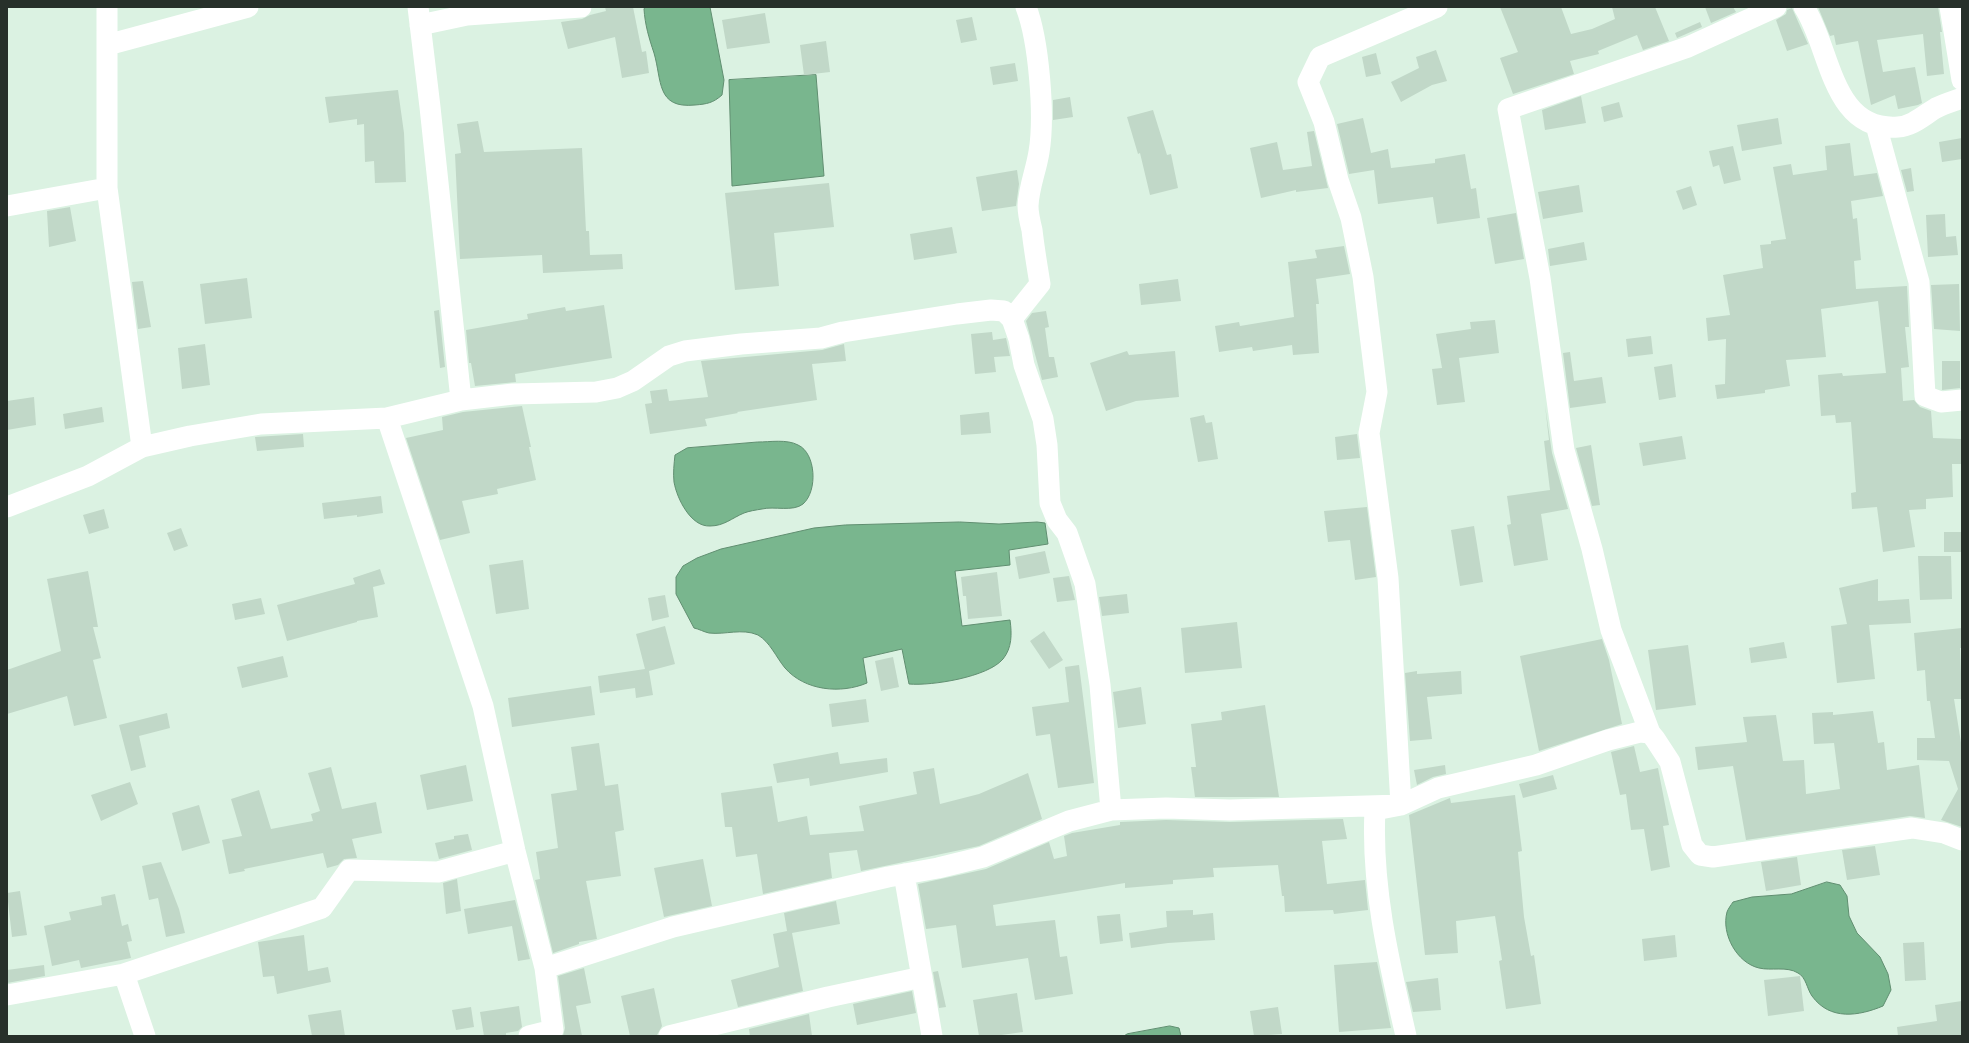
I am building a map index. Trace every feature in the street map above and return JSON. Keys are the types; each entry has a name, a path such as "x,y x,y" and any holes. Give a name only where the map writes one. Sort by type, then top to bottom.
{"street":[{"path":"107,7 106,188 142,447"},
{"path":"107,45 248,7"},
{"path":"461,400 419,16 467,15 581,7"},
{"path":"1012,319 1040,284 1028,208 1031,180 1039,153 1041,127 1040,92 1036,54 1030,18 1026,7"},
{"path":"1401,805 1388,578 1369,433 1377,392 1363,278 1351,218 1338,180 1324,122 1308,82 1320,57 1414,12 1437,7"},
{"path":"1776,7 1688,46 1508,109 1540,278 1564,450 1592,549 1611,630 1650,733 1663,749 1670,762 1692,846 1700,855 1713,857 1912,828 1944,833 1962,840"},
{"path":"1804,7 1813,20 1834,79 1845,104 1859,116 1876,125 1898,127 1913,123 1936,108 1962,98"},
{"path":"1950,7 1962,80"},
{"path":"1876,125 1919,282 1925,396 1941,402 1962,400"},
{"path":"7,206 106,188"},
{"path":"7,506 88,476 142,447 190,436 262,424 387,418 461,400 513,394 596,392 617,388 633,381 669,356 686,351 741,344 821,338 843,332 991,310 1004,311 1012,319 1019,339 1024,365 1043,419 1047,445 1050,503 1057,520 1067,533 1086,584 1100,685 1110,810"},
{"path":"387,418 483,706 515,851 545,968 554,1033 529,1036"},
{"path":"1406,1036 1382,923 1374,833 1375,810 1401,805 1438,788 1536,765 1608,740 1640,732 1650,733"},
{"path":"545,968 673,927 751,908 983,857 1069,821 1110,810 1166,808 1230,810 1401,805"},
{"path":"7,995 124,974 322,908 349,870 438,872 515,851"},
{"path":"904,874 932,1036"},
{"path":"124,974 145,1036"},
{"path":"669,1036 729,1029 828,997 922,977"}],"shaded area":[{"path":"648,7 710,7 724,80 722,95 719,98 706,104 682,105 673,102 667,97 660,82 654,53 646,26 644,9"},
{"path":"816,75 824,176 732,186 729,80"},
{"path":"758,442 789,442 794,443 804,449 811,464 813,473 813,482 808,498 803,504 794,508 767,508 750,511 720,525 710,526 697,522 686,511 678,496 674,482 675,455 687,448"},
{"path":"960,522 999,524 1045,523 1048,544 1009,550 1010,565 955,571 962,626 1010,620 1011,630 1010,646 1003,659 985,671 959,679 945,682 909,684 902,649 863,658 867,683 846,689 813,686 793,676 785,668 773,650 758,635 746,632 709,633 694,628 676,594 676,577 683,566 697,558 721,549 814,528 845,525"},
{"path":"1827,882 1840,885 1847,896 1849,916 1857,933 1880,957 1888,974 1891,990 1883,1006 1855,1014 1836,1013 1827,1010 1812,996 1805,980 1801,975 1794,971 1784,969 1764,969 1751,965 1738,954 1732,946 1726,929 1726,921 1727,912 1733,902 1752,897 1791,894"},
{"path":"1170,1026 1179,1028 1181,1036 1124,1036 1127,1034"}],"building":[{"path":"605,7 633,7 642,52 646,51 649,73 622,78 615,37 568,49 561,22 582,19 590,15 606,11"},
{"path":"1500,7 1561,7 1571,34 1592,29 1615,19 1612,7 1655,7 1669,41 1643,50 1637,35 1598,51 1599,54 1570,61 1574,74 1513,94 1500,58 1518,52"},
{"path":"1705,7 1733,7 1736,12 1711,23"},
{"path":"1818,7 1938,7 1942,32 1940,32 1944,74 1927,76 1923,34 1877,40 1883,72 1915,67 1922,103 1898,109 1895,95 1871,105 1858,41 1836,45 1834,35 1830,36"},
{"path":"1792,8 1808,44 1787,51 1776,20 1786,14 1787,10"},
{"path":"765,13 770,43 727,49 722,20"},
{"path":"972,17 977,40 961,43 956,20"},
{"path":"1700,22 1702,27 1677,38 1675,33"},
{"path":"826,41 830,72 804,75 800,45"},
{"path":"1436,50 1447,81 1432,85 1401,102 1391,82 1419,68 1416,57"},
{"path":"1376,53 1381,74 1366,77 1362,57"},
{"path":"1015,63 1018,81 993,85 990,67"},
{"path":"398,90 404,133 406,182 375,183 374,161 365,162 364,124 357,125 357,119 329,123 325,97"},
{"path":"1581,96 1586,123 1545,130 1542,110"},
{"path":"1070,97 1073,117 1053,120 1053,100"},
{"path":"1619,102 1623,117 1604,122 1601,107"},
{"path":"1153,110 1167,155 1171,154 1178,188 1150,195 1140,153 1138,154 1127,117"},
{"path":"1363,118 1371,153 1388,149 1391,168 1435,163 1435,159 1465,154 1471,189 1476,188 1480,218 1437,224 1433,197 1378,204 1374,170 1349,174 1337,124"},
{"path":"1778,118 1782,144 1742,151 1737,125"},
{"path":"478,121 484,152 582,148 586,231 589,231 590,255 622,254 623,269 543,273 542,255 460,259 455,154 461,153 457,124"},
{"path":"1314,131 1328,188 1296,192 1296,190 1261,198 1250,148 1277,142 1283,170 1312,166 1307,132"},
{"path":"1962,138 1962,159 1942,162 1939,142"},
{"path":"1850,143 1854,176 1877,173 1883,196 1851,201 1853,219 1857,218 1861,260 1854,261 1856,289 1907,286 1909,327 1905,327 1909,367 1901,368 1903,401 1914,400 1920,407 1931,411 1933,438 1962,439 1962,464 1952,464 1953,497 1926,499 1926,509 1909,510 1915,547 1883,552 1877,507 1852,509 1851,493 1856,492 1851,422 1836,423 1835,415 1821,416 1818,375 1842,373 1843,376 1886,373 1878,301 1821,309 1826,357 1786,360 1790,386 1765,390 1765,393 1717,399 1715,385 1725,384 1726,339 1708,341 1706,318 1730,315 1723,275 1763,268 1760,245 1771,244 1771,241 1786,239 1773,167 1791,164 1793,175 1827,170 1825,146"},
{"path":"1733,146 1741,180 1724,184 1719,165 1713,167 1709,151"},
{"path":"1911,168 1914,191 1907,192 1901,170"},
{"path":"1017,170 1019,184 1016,206 982,211 976,177"},
{"path":"829,183 834,227 774,233 779,286 735,290 725,193"},
{"path":"1579,185 1583,212 1543,219 1538,192"},
{"path":"1691,186 1697,205 1683,210 1676,191"},
{"path":"70,207 76,241 49,247 47,211"},
{"path":"1516,213 1524,259 1495,264 1487,218"},
{"path":"1945,214 1946,237 1956,236 1958,255 1928,257 1926,215"},
{"path":"952,227 957,253 914,260 910,234"},
{"path":"1584,242 1587,260 1550,266 1548,249"},
{"path":"1344,246 1350,274 1316,279 1319,304 1316,304 1319,353 1293,355 1292,345 1253,351 1252,347 1219,352 1215,326 1239,322 1240,326 1294,317 1288,262 1317,258 1315,250"},
{"path":"247,278 252,318 205,324 200,284"},
{"path":"1178,279 1181,301 1141,305 1139,284"},
{"path":"143,281 151,327 138,329 132,282"},
{"path":"1959,284 1960,331 1934,329 1931,285"},
{"path":"604,305 612,358 515,374 516,382 475,386 471,363 469,363 466,330 528,319 527,314 565,307 566,311"},
{"path":"439,310 445,367 440,368 434,311"},
{"path":"1046,311 1049,327 1045,328 1049,357 1054,357 1058,377 1042,380 1026,321 1032,313"},
{"path":"1495,320 1499,353 1459,358 1465,402 1437,405 1432,369 1442,368 1436,334 1471,329 1470,322"},
{"path":"992,332 993,340 1006,338 1010,356 994,357 996,372 975,374 971,334"},
{"path":"1651,336 1653,354 1628,357 1626,339"},
{"path":"205,344 210,385 182,389 178,348"},
{"path":"844,344 846,361 812,364 817,400 737,412 738,413 705,419 707,426 650,434 645,404 652,403 650,391 667,389 669,401 708,397 701,361 822,350"},
{"path":"1127,351 1129,355 1175,351 1179,397 1136,401 1106,411 1090,363"},
{"path":"1570,352 1574,381 1602,377 1606,403 1570,408 1563,353"},
{"path":"1942,361 1960,361 1960,388 1942,390"},
{"path":"1672,364 1676,397 1659,400 1654,367"},
{"path":"34,397 36,425 7,430 7,401"},
{"path":"1545,405 1552,453 1568,509 1541,514 1548,560 1514,566 1507,525 1511,524 1507,496 1550,490 1544,441 1549,440"},
{"path":"522,406 531,447 529,447 536,480 497,489 498,494 462,501 470,533 440,540 406,438 443,430 442,417 463,412"},
{"path":"102,407 104,422 65,429 63,414"},
{"path":"989,412 991,433 961,435 960,415"},
{"path":"1204,415 1206,423 1212,422 1218,459 1198,462 1190,418"},
{"path":"303,434 304,447 257,451 255,437"},
{"path":"1357,434 1360,458 1337,460 1335,437"},
{"path":"1682,436 1686,459 1643,466 1639,443"},
{"path":"1591,445 1600,505 1592,506 1576,448"},
{"path":"381,496 383,513 357,517 357,515 324,519 322,503"},
{"path":"1367,507 1376,577 1355,580 1350,540 1328,542 1324,511"},
{"path":"104,509 109,528 89,534 83,515"},
{"path":"1474,526 1483,582 1460,586 1451,530"},
{"path":"181,528 188,546 174,551 167,533"},
{"path":"1944,532 1962,532 1962,552 1944,552"},
{"path":"1045,551 1050,573 1019,579 1015,557"},
{"path":"1918,556 1951,556 1952,599 1920,600"},
{"path":"523,560 529,609 496,614 489,565"},
{"path":"380,569 385,584 373,587 378,617 357,621 287,641 277,605 355,584 353,578"},
{"path":"88,571 98,627 93,627 101,658 93,660 107,718 74,726 67,696 7,714 7,670 61,651 47,579"},
{"path":"997,572 1002,616 968,619 966,596 963,596 961,577"},
{"path":"1069,576 1075,600 1057,602 1053,578"},
{"path":"1878,579 1878,601 1909,599 1911,623 1869,625 1875,679 1837,683 1831,626 1847,624 1839,588"},
{"path":"1127,594 1129,613 1102,616 1099,597"},
{"path":"665,595 669,617 652,621 648,598"},
{"path":"261,598 265,614 235,620 232,604"},
{"path":"1237,622 1242,668 1185,673 1181,628"},
{"path":"665,626 675,664 649,671 653,695 636,698 635,688 600,693 598,676 645,669 636,634"},
{"path":"1962,628 1962,648 1960,648 1962,699 1954,699 1962,749 1962,827 1941,820 1958,789 1949,761 1917,760 1917,738 1935,738 1930,701 1927,701 1925,670 1917,671 1914,633"},
{"path":"1044,631 1063,660 1049,669 1030,641"},
{"path":"1602,639 1609,660 1622,724 1539,751 1520,656"},
{"path":"1784,642 1787,658 1751,663 1749,648"},
{"path":"1688,645 1696,705 1656,710 1648,650"},
{"path":"283,656 288,677 242,688 237,667"},
{"path":"893,657 899,687 881,691 875,661"},
{"path":"1079,665 1094,783 1058,788 1050,734 1036,736 1032,707 1069,702 1065,667"},
{"path":"1417,671 1417,674 1461,671 1462,694 1427,697 1432,739 1410,741 1405,673"},
{"path":"591,686 595,715 512,727 508,698"},
{"path":"1141,687 1146,724 1118,728 1113,692"},
{"path":"866,699 869,722 832,727 829,704"},
{"path":"1265,705 1279,797 1195,797 1191,767 1196,767 1191,724 1222,720 1221,712"},
{"path":"1873,711 1878,743 1884,742 1887,770 1919,765 1925,818 1910,816 1746,840 1733,766 1698,770 1695,747 1747,742 1743,717 1776,715 1783,761 1804,760 1806,794 1840,789 1834,743 1814,744 1812,713 1833,712 1833,715"},
{"path":"167,713 170,728 139,736 146,767 131,771 119,725"},
{"path":"599,743 605,786 618,784 624,830 615,832 621,876 586,881 597,939 579,942 579,944 553,953 535,880 540,879 536,852 558,848 551,794 577,790 571,747"},
{"path":"1634,746 1640,772 1658,768 1669,825 1663,826 1670,867 1651,871 1644,829 1631,830 1626,794 1620,795 1611,752"},
{"path":"838,752 840,764 887,758 888,772 810,786 809,778 777,783 773,764"},
{"path":"466,765 473,801 427,810 420,775"},
{"path":"1445,765 1446,774 1433,777 1417,785 1414,770"},
{"path":"331,767 342,809 376,802 382,833 352,839 357,858 344,859 338,865 327,868 323,853 244,869 245,871 229,874 222,840 242,836 231,799 259,790 271,829 313,821 311,814 320,811 308,773"},
{"path":"934,768 940,804 979,794 1028,773 1042,819 979,846 861,871 857,850 829,853 832,878 763,894 757,854 736,857 732,827 725,827 721,793 772,786 778,822 807,816 810,835 864,831 859,806 917,794 913,772"},
{"path":"1553,775 1557,789 1523,798 1519,784"},
{"path":"130,782 138,804 101,821 91,795"},
{"path":"1515,795 1522,851 1518,852 1524,917 1531,956 1534,955 1541,1004 1506,1009 1499,961 1502,960 1495,916 1456,921 1458,953 1425,955 1409,815 1450,798 1451,803"},
{"path":"199,805 210,843 182,851 172,813"},
{"path":"1343,819 1347,839 1322,841 1327,884 1365,880 1368,910 1334,914 1333,910 1285,912 1284,896 1282,896 1278,865 1213,868 1214,877 1173,880 1173,884 1125,888 1125,883 993,905 996,926 1055,920 1060,957 1067,956 1073,994 1035,1000 1028,958 962,968 956,925 926,929 918,884 986,869 1049,842 1054,859 1067,856 1064,836 1072,833 1120,825 1120,822 1166,820 1230,822"},
{"path":"468,834 472,850 439,859 435,843 454,839 454,836"},
{"path":"1875,846 1880,875 1847,880 1842,850"},
{"path":"1797,857 1801,885 1766,891 1761,862"},
{"path":"703,859 712,906 664,917 654,868"},
{"path":"161,862 179,909 185,933 166,937 158,898 149,900 142,866"},
{"path":"457,879 461,911 446,914 443,883"},
{"path":"20,891 27,935 12,937 7,893"},
{"path":"115,894 122,926 128,924 132,941 127,942 131,958 81,968 79,960 52,966 44,926 71,920 69,912 102,905 101,897"},
{"path":"515,900 530,959 518,961 512,926 468,934 464,909"},
{"path":"836,901 840,924 792,933 803,991 738,1007 731,980 779,967 773,934 787,931 784,913"},
{"path":"1193,910 1193,915 1213,913 1215,940 1168,943 1131,948 1129,933 1167,927 1166,911"},
{"path":"1120,914 1123,941 1100,944 1097,916"},
{"path":"304,935 308,971 328,967 331,982 277,994 274,976 263,977 258,942"},
{"path":"1675,935 1677,957 1644,961 1642,939"},
{"path":"1924,942 1926,980 1905,981 1903,943"},
{"path":"1377,962 1391,1028 1339,1032 1334,965"},
{"path":"44,965 45,976 7,983 7,970"},
{"path":"584,968 591,1003 576,1006 582,1036 563,1036 565,1028 558,976"},
{"path":"938,971 946,1007 939,1008 933,972"},
{"path":"1800,976 1804,1011 1768,1016 1764,980"},
{"path":"1438,978 1441,1010 1413,1012 1406,982"},
{"path":"654,988 662,1026 657,1035 630,1036 621,996"},
{"path":"912,991 916,1013 857,1025 853,1004"},
{"path":"1017,993 1023,1032 994,1036 979,1036 973,1000"},
{"path":"1962,1001 1962,1036 1898,1036 1897,1027 1937,1021 1935,1005"},
{"path":"519,1006 522,1027 518,1031 506,1033 506,1036 484,1036 480,1012"},
{"path":"471,1007 474,1027 456,1030 452,1010"},
{"path":"1278,1007 1282,1034 1254,1036 1250,1011"},
{"path":"341,1010 345,1036 312,1036 308,1015"},
{"path":"809,1014 812,1036 750,1036 749,1029"}]}
